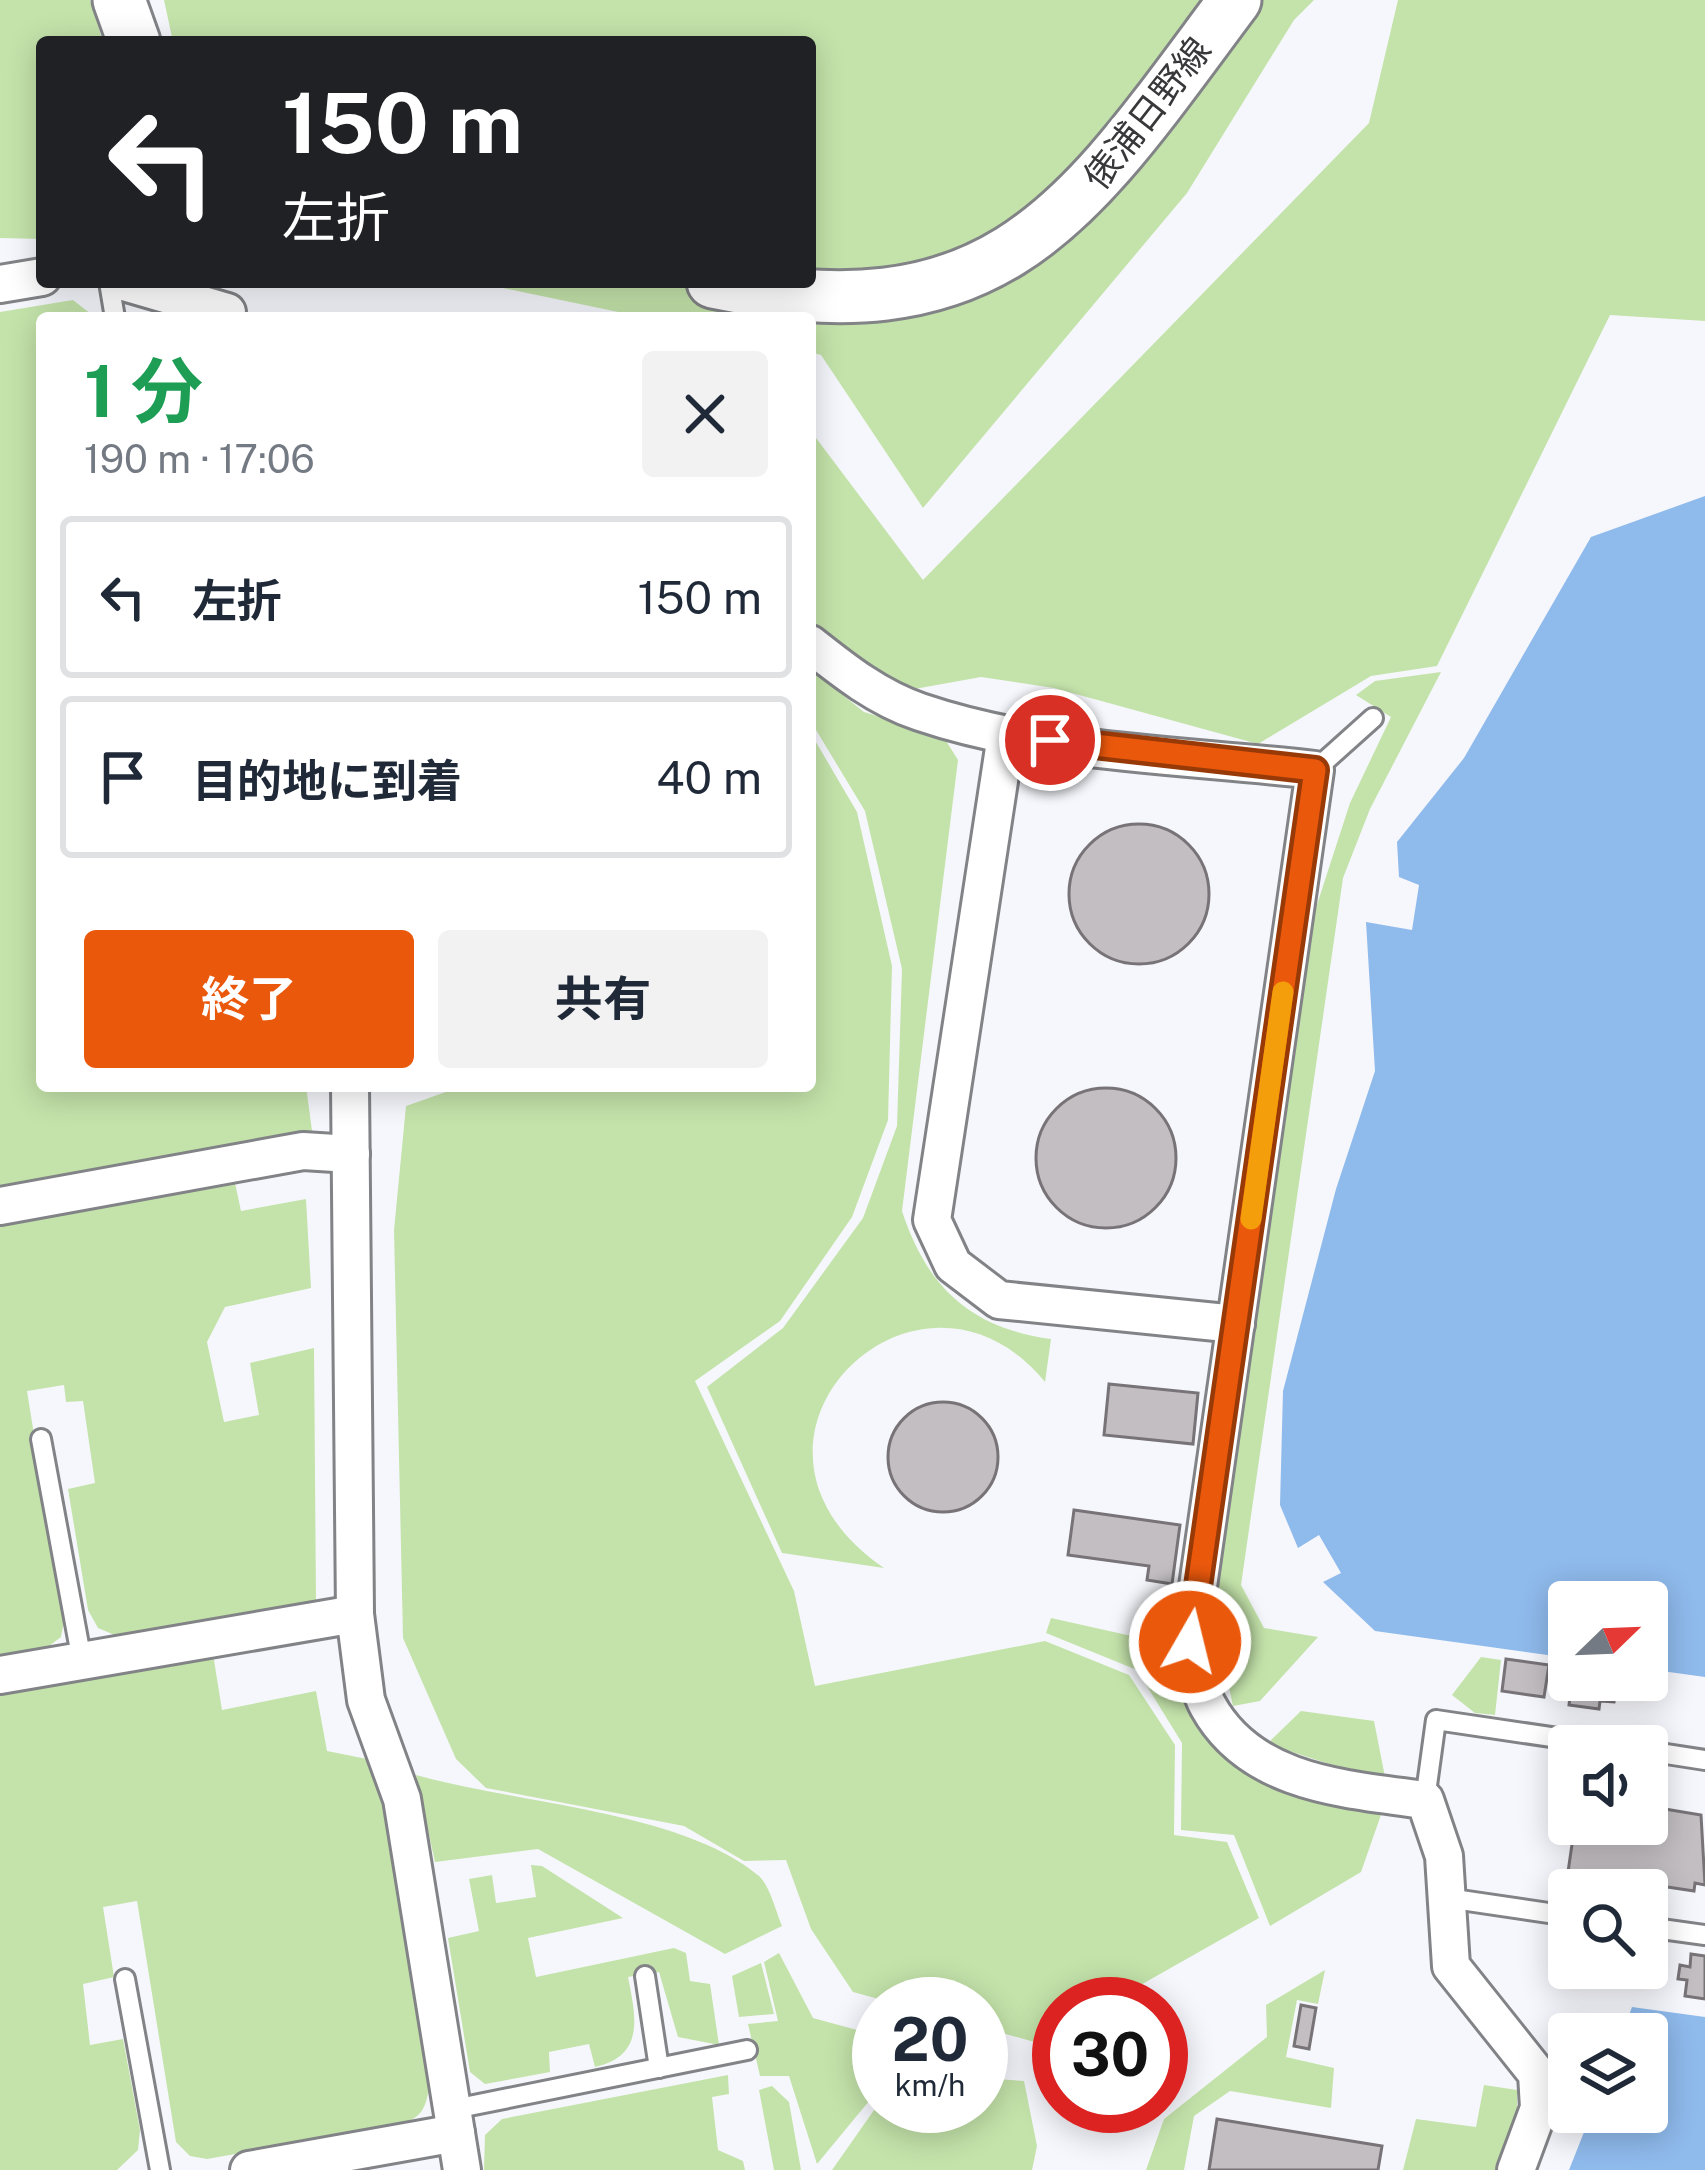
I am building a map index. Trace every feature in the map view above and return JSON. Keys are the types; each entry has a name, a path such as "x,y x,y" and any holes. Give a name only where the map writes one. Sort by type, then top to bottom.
{"main road":[{"path":"119,0 132,36"},
{"name":"俵浦日野線","path":"757,288 844,300 980,272 1036,235 1100,180 1235,0"}],"street":[{"path":"0,284 36,278"},
{"path":"152,288 228,304"},
{"path":"816,649 861,684 917,711 1006,735 1315,770 1190,1642 1205,1701 1246,1755 1322,1786 1425,1800 1444,1856 1451,1966 1537,2074 1539,2108 1516,2170"},
{"path":"1006,735 932,1220 953,1265 999,1300 1236,1324"},
{"path":"350,1092 355,1613 366,1700 402,1799 462,2170"},
{"path":"0,1206 303,1151 351,1154"},
{"path":"0,1675 355,1613"},
{"path":"249,2170 455,2121"}],"lane":[{"path":"1315,770 1373,718"},
{"path":"41,1439 82,1661"},
{"path":"1425,1800 1436,1720 1548,1737"},
{"path":"1668,1754 1705,1760"},
{"path":"1447,1898 1548,1913"},
{"path":"1668,1930 1705,1935"},
{"path":"645,1976 659,2068"},
{"path":"125,1979 160,2170"},
{"path":"455,2121 747,2050"}],"green space":[{"path":"0,0 90,0 101,36 36,36 36,239 0,238"},
{"path":"164,0 1314,0 1294,20 1187,193 923,508 816,354 816,312 618,312 503,288 816,288 816,36 172,36"},
{"path":"1398,0 1705,0 1705,321 1610,315 1437,666 1371,676 1258,744 1054,688 981,677 909,690 873,675 816,624 816,438 923,580 1369,123"},
{"path":"73,300 88,312 36,312 36,1092 307,1092 313,1138 0,1193 0,312"},
{"path":"1441,672 1370,809 1343,878 1241,1585 1264,1628 1318,1637 1260,1701 1233,1706 1219,1640 1217,1584 1311,923 1350,803 1391,717 1356,695 1375,681"},
{"path":"816,674 864,712 943,736 958,760 902,1211 924,1262 956,1299 997,1325 1051,1339 1045,1382 994,1340 940,1328 889,1339 848,1369 820,1412 813,1464 833,1517 884,1568 782,1553 707,1387 783,1328 863,1218 897,1126 902,969 865,811 816,730"},
{"path":"816,742 857,812 892,966 888,1120 852,1217 780,1321 695,1381 794,1591 815,1686 1045,1641 1129,1675 1175,1745 1174,1835 1227,1842 1259,1918 1155,1977 1032,1977 1032,2041 1008,2035 1008,1977 852,1977 852,1990 811,1929 786,1860 744,1861 684,1826 486,1788 456,1759 403,1638 394,1230 406,1106 446,1092 816,1092"},
{"path":"234,1178 241,1211 306,1199 311,1288 225,1307 207,1342 224,1422 259,1415 250,1363 314,1348 316,1600 117,1636 98,1628 88,1610 68,1489 95,1483 83,1401 66,1402 64,1385 27,1391 64,1621 61,1637 49,1646 0,1655 0,1220"},
{"path":"1051,1618 1145,1639 1195,1699 1212,1738 1383,1809 1361,1872 1270,1926 1234,1835 1181,1830 1182,1743 1137,1670 1046,1633"},
{"path":"213,1654 222,1710 316,1691 327,1751 367,1759 385,1814 429,2086 424,2107 398,2125 207,2159 190,2156 176,2142 137,1901 103,1907 114,1977 83,1984 90,2045 123,2039 140,2130 138,2150 117,2170 0,2170 0,1691"},
{"path":"1481,1657 1501,1660 1495,1715 1475,1713 1452,1695"},
{"path":"1301,1711 1374,1721 1386,1782 1267,1744"},
{"path":"416,1775 596,1812 687,1837 726,1854 759,1876 782,1926 725,1954 538,1849 435,1862"},
{"path":"531,1865 542,1866 623,1918 528,1938 536,1977 674,1948 686,1953 690,1981 710,1984 719,2045 678,2037 659,1972 628,1977 633,2033 630,2044 611,2062 595,2067 589,2044 549,2052 550,2072 485,2084 470,2072 448,1938 479,1931 469,1879 492,1875 496,1903 536,1897"},
{"path":"779,1953 813,2018 852,2029 852,2122 817,2164 789,2076 760,2076 748,2024 778,2021 764,1962"},
{"path":"761,1963 774,2014 739,2017 732,1976"},
{"path":"1325,1970 1318,2004 1297,2000 1286,2057 1334,2068 1331,2108 1230,2091 1194,2116 1184,2170 1146,2170 1159,2133 1188,2133 1188,2100 1267,2037 1266,2005"},
{"path":"728,2075 729,2094 712,2097 718,2150 743,2161 745,2170 484,2170 485,2135 502,2119"},
{"path":"1008,2080 1024,2081 1037,2146 1032,2170 832,2170 858,2133 1008,2133"},
{"path":"1484,2085 1517,2090 1517,2116 1495,2170 1403,2170 1416,2119 1476,2127"},
{"path":"772,2086 789,2102 801,2170 774,2170 759,2090"}],"water":[{"path":"1705,496 1705,1677 1668,1672 1668,1581 1548,1581 1548,1655 1375,1631 1323,1582 1341,1573 1319,1535 1298,1548 1280,1505 1283,1391 1336,1189 1375,1071 1366,922 1412,930 1419,885 1399,877 1397,842 1464,758 1591,537"},
{"path":"1632,2007 1705,2017 1705,2170 1569,2170 1584,2133 1668,2133 1668,2013 1630,2013"}],"building":[{"path":"1139,824 1166,829 1189,844 1204,867 1209,894 1204,921 1189,944 1166,959 1139,964 1112,959 1089,944 1074,921 1069,894 1074,867 1089,844 1112,829"},
{"path":"1106,1088 1133,1093 1156,1108 1171,1131 1176,1158 1171,1185 1156,1208 1133,1223 1106,1228 1079,1223 1056,1208 1041,1185 1036,1158 1041,1131 1056,1108 1079,1093"},
{"path":"1109,1384 1198,1393 1193,1444 1104,1435"},
{"path":"943,1402 964,1406 982,1418 994,1436 998,1457 994,1478 982,1496 964,1508 943,1512 922,1508 904,1496 892,1478 888,1457 892,1436 904,1418 922,1406"},
{"path":"1074,1510 1180,1525 1172,1584 1147,1580 1149,1566 1068,1555"},
{"path":"1506,1659 1548,1665 1544,1697 1502,1691"},
{"path":"1569,1701 1600,1701 1599,1709 1569,1705"},
{"path":"1668,1810 1701,1815 1705,1885 1695,1883 1694,1891 1668,1887 1668,1869 1568,1869 1572,1845 1668,1845"},
{"path":"1691,1954 1705,1956 1705,1999 1685,1996 1687,1980 1678,1979 1680,1965 1690,1967"},
{"path":"1301,2005 1316,2008 1309,2049 1294,2046"},
{"path":"1217,2119 1382,2146 1378,2170 1209,2170"}],"slow traffic":[{"path":"1251,1219 1283,992"}],"route":[{"path":"1050,740 1315,770 1190,1642"}]}
